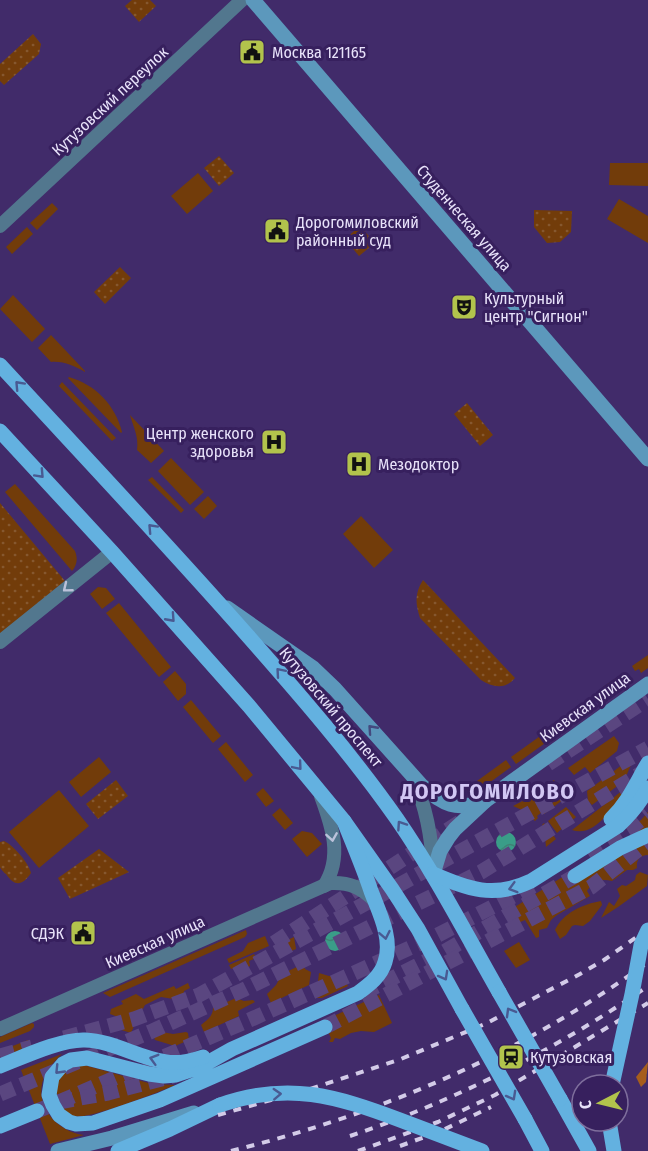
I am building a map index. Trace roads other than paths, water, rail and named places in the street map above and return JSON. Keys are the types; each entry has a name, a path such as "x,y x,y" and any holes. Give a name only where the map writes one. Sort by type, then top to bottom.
{"main road":[{"name":"Кутузовский проспект","path":"0,365 218,601 359,767 398,820 433,874 589,1151"},
{"path":"0,431 112,552 249,706 344,821 411,919 542,1151"},
{"path":"563,860 621,809 648,764"},
{"path":"433,874 475,889 504,891 518,887 618,826 635,808 648,789"},
{"path":"325,1027 160,1100 93,1123 76,1125 69,1122 59,1115 49,1095 52,1077 63,1064 71,1060 87,1058 149,1074 176,1075 200,1067 232,1050 358,993 371,983 380,974 385,963 386,937 375,901 344,821"},
{"path":"575,876 620,848 648,835"},
{"path":"615,1073 642,945 648,930"},
{"path":"632,994 648,960"},
{"path":"0,1066 57,1045 82,1040 95,1041 166,1062 186,1062 232,1050"},
{"path":"115,1144 151,1138 220,1106 250,1096 300,1093 358,1104 482,1151"},
{"path":"0,1126 37,1111"},
{"path":"611,1133 614,1151"}],"street":[{"name":"Кутузовский переулок","path":"0,226 242,0"},
{"name":"Студенческая улица","path":"253,0 648,459"},
{"path":"0,642 112,552"},
{"name":"Киевская улица","path":"218,601 313,668 433,796 455,806 465,807 485,801"},
{"name":"Киевская улица","path":"433,874 440,851 448,838 485,801 648,684"},
{"path":"411,773 427,819 432,847 433,874"},
{"path":"318,789 328,815 335,857 333,869 324,885"},
{"name":"Киевская улица","path":"0,1029 324,885 343,882 356,886 375,901"},
{"path":"58,1151 115,1144"}],"water":[{"path":"506,832 513,835 516,842 513,849 506,852 499,849 496,842 499,835"},
{"path":"335,931 342,934 345,941 342,948 335,951 328,948 325,941 328,934"}],"tunnel":[{"path":"548,764 648,699"},
{"path":"64,1038 134,1019 199,995 648,748"},
{"path":"0,1094 150,1032 243,990 481,872 648,769"},
{"path":"588,854 632,827 648,814"},
{"path":"274,943 460,822"},
{"path":"325,1027 591,887 648,842"},
{"path":"363,993 442,953 575,876"},
{"path":"59,1102 432,938 533,886"},
{"path":"0,1056 32,1047"},
{"path":"37,1111 59,1102 108,1093 173,1076"}],"railway":[{"path":"218,1115 310,1089 401,1059 485,1024 580,974 648,929"},
{"path":"231,1151 342,1119 449,1077 551,1025 601,995 648,962"},
{"path":"350,1136 428,1107 504,1072 578,1031 648,986"},
{"path":"358,1151 438,1122 495,1095 648,1003"},
{"path":"400,1146 441,1131 491,1107"}],"place":[{"name":"Москва 121165","path":"252,52"},
{"name":"Дорогомиловский районный суд","path":"277,231"},
{"name":"Культурный центр \"Сигнон\"","path":"464,307"},
{"name":"Центр женского здоровья","path":"274,442"},
{"name":"Мезодоктор","path":"359,464"},
{"name":"СДЭК","path":"83,933"},
{"name":"Кутузовская","path":"511,1057"}],"district":[{"name":"ДОРОГОМИЛОВО","path":"488,791"}]}
